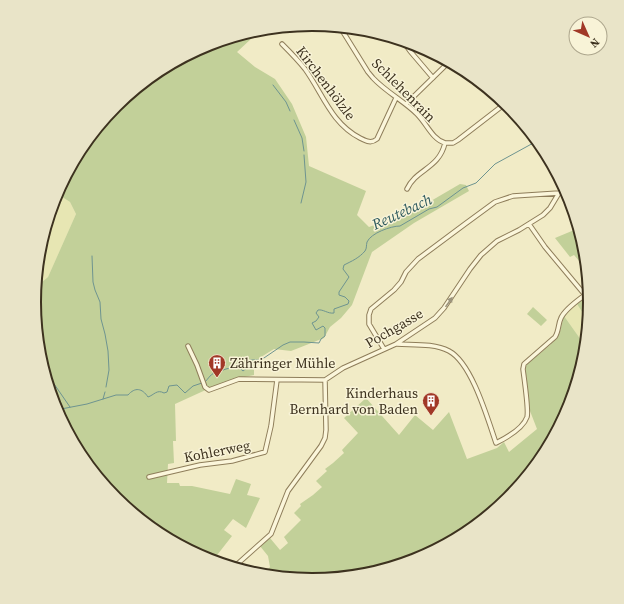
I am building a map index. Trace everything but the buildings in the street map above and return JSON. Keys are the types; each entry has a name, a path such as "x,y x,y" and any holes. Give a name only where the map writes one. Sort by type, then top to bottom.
{"street":[{"name":"Schlehenrain","path":"344,33 368,72 378,84 406,104 418,115 434,136 445,143"},
{"name":"Kirchenhölzle","path":"282,44 291,52 305,70 330,111 343,126 364,140 373,142 377,139 396,98"},
{"path":"408,49 433,78"},
{"path":"406,104 445,66"},
{"path":"407,189 410,182 438,160 445,143 453,143 458,140 501,107"},
{"path":"384,349 369,324 369,315 372,309 401,282 406,272 418,259 495,202 513,196 559,193"},
{"name":"Pochgasse","path":"325,380 343,368 396,344 434,318 444,308 481,255 497,241 529,224 550,208 559,193"},
{"path":"529,224 545,247 582,292"},
{"path":"396,344 438,347 448,350 454,354 468,372 477,391 496,444 517,430 525,422 527,417 523,369 524,364 555,337 561,317 583,297"},
{"path":"188,346 197,365 204,387 209,390 240,379 325,380 326,430 322,446 288,491 271,534 239,563"},
{"name":"Kohlerweg","path":"149,477 200,465 232,461 265,452 271,426 277,380"}],"green space":[{"path":"252,38 237,52 255,67 275,79 292,104 306,137 309,166 366,191 357,215 369,227 386,221 400,219 460,184 466,185 469,191 414,223 372,252 352,305 341,318 330,327 324,338 291,351 274,349 261,357 254,368 254,375 235,379 210,388 175,404 176,441 173,441 174,463 168,464 167,483 179,483 180,486 192,486 230,494 236,479 251,484 247,495 260,498 246,528 233,519 224,530 232,536 217,556 176,537 147,517 119,493 87,453 69,422 62,406 55,389 46,355 43,337 41,302 42,282 48,277 76,214 70,202 62,197 77,166 108,123 133,98 161,77 192,59 225,45"},
{"path":"62,197 70,202 76,214 48,277 42,282 43,267 50,232"},
{"path":"573,230 580,262 574,255 570,257 555,238"},
{"path":"583,299 582,312 577,304"},
{"path":"577,304 582,312 581,339 564,316"},
{"path":"533,307 547,320 541,326 527,314"},
{"path":"564,316 581,339 569,389 547,438 537,453 516,481 491,506 463,527 432,545 399,559 382,564 347,571 312,573 268,569 270,567 268,556 260,546 270,538 280,550 288,543 284,537 301,520 294,513 301,506 300,504 322,487 316,481 327,471 325,469 344,453 342,450 358,433 344,418 366,398 399,435 415,415 433,430 449,412 467,459 497,448 504,442 509,452 537,429 530,411 525,366 550,345 559,335"}],"waterway":[{"path":"273,85 286,102 290,111"},
{"path":"294,120 302,138 304,151"},
{"name":"Reutebach","path":"205,382 211,375 218,371 235,367 243,371 248,367 250,360 261,360 290,342 319,343 325,336 325,328 323,326 316,330 312,323 319,317 316,313 318,310 334,313 334,309 348,304 349,301 345,297 339,295 339,292 349,277 343,269 344,265 355,259 366,250 369,239 382,231 400,226 429,209 437,207 463,188 476,183 495,164 532,144"},
{"path":"301,203 306,182 304,155"},
{"path":"92,256 93,282 100,302 101,319 108,351 109,370 106,387"},
{"path":"53,383 70,407"},
{"name":"Reutebach","path":"63,409 87,404 116,395 128,395 136,390 141,390 148,397 157,392 167,392 169,386 177,385 185,393 193,386 202,383"},
{"name":"Reutebach","path":"103,399 105,392"}],"place":[{"name":"Zähringer Mühle","path":"217,378"},
{"name":"Kinderhaus Bernhard von Baden","path":"431,416"}]}
